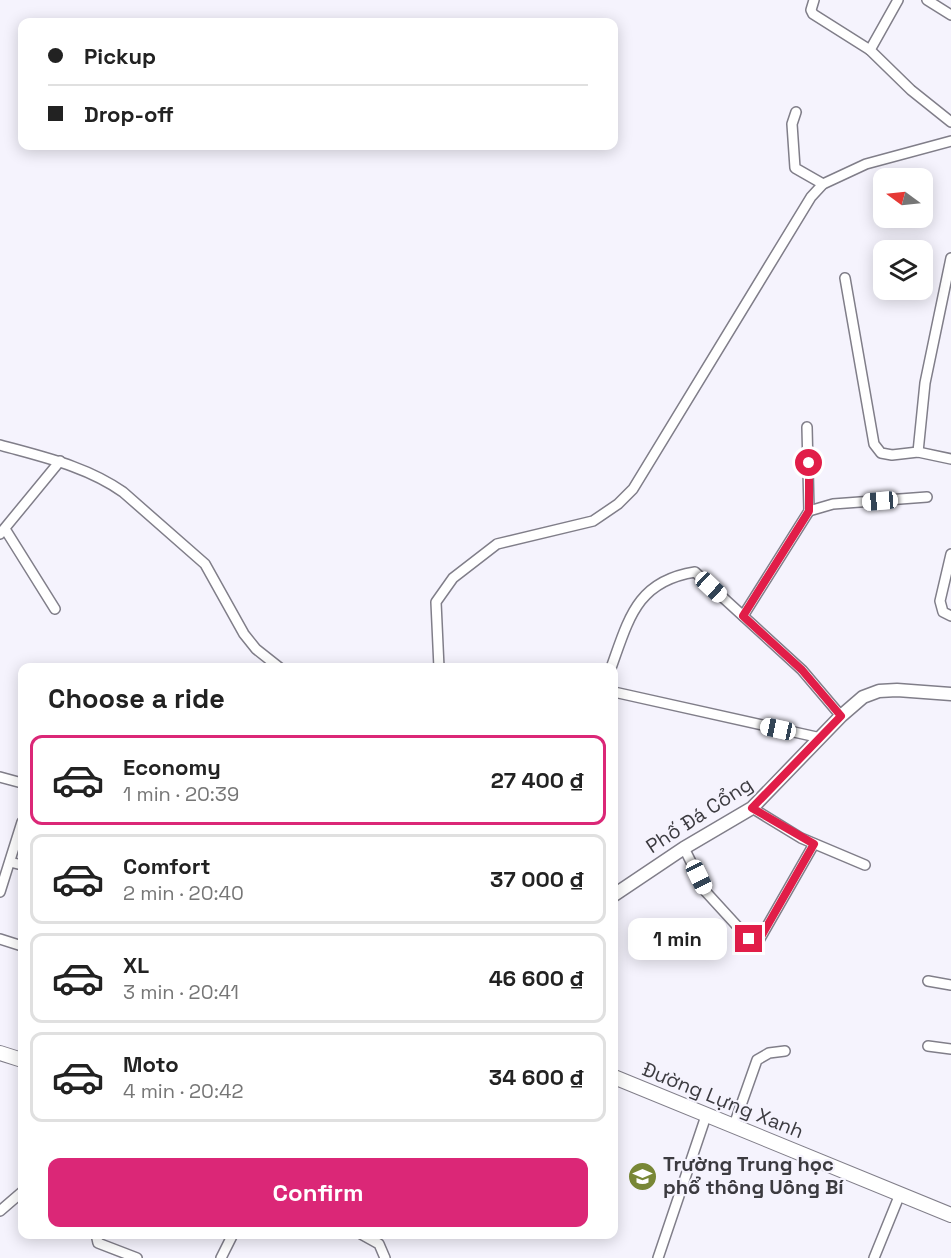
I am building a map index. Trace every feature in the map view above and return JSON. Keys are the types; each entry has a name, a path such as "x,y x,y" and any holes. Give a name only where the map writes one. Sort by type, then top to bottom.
{"main road":[{"path":"0,1053 18,1059"},
{"name":"Đường Lựng Xanh","path":"618,1079 951,1215"}],"street":[{"path":"814,0 813,14 870,50 911,90 951,122"},
{"path":"870,50 898,0"},
{"path":"927,0 951,15"},
{"path":"796,112 792,124 795,168 823,184"},
{"path":"439,663 435,614 440,594 471,562 497,544 593,520 618,504 633,489 750,301 802,210 823,184 866,164 951,141"},
{"path":"918,452 924,383 951,258"},
{"path":"845,278 874,444 881,453 892,455 918,452 951,459"},
{"path":"743,616 809,511 807,427"},
{"path":"0,446 60,460 109,483 197,556 212,576 244,634 256,649 274,663"},
{"path":"55,609 2,532 60,460"},
{"path":"809,511 833,504 927,497"},
{"path":"951,554 940,601 943,612 951,616"},
{"path":"613,663 637,605 656,585 674,575 695,572 802,670 841,716"},
{"name":"Phố Đá Cổng","path":"618,892 684,848 752,808 855,703 879,691 951,694"},
{"path":"618,693 821,738"},
{"path":"0,777 18,782"},
{"path":"752,808 814,844 865,865"},
{"path":"0,892 18,835"},
{"path":"684,848 706,892 749,939 758,942 814,844"},
{"path":"10,862 18,865"},
{"path":"0,939 18,945"},
{"path":"928,981 951,985"},
{"path":"928,1046 951,1049"},
{"path":"734,1125 757,1060 769,1053 785,1050"},
{"path":"658,1258 706,1116"},
{"path":"874,1258 900,1194"},
{"path":"0,1211 18,1195"},
{"path":"97,1239 98,1243 137,1258"},
{"path":"221,1258 230,1239"},
{"path":"370,1239 379,1244 385,1258"}],"place":[{"name":"Trường Trung học phổ thông Uông Bí","path":"642,1176"}],"route":[{"path":"749,939 758,942 808,859 814,844 752,808 770,792 841,716 802,670 743,616 809,511 809,463"}]}
